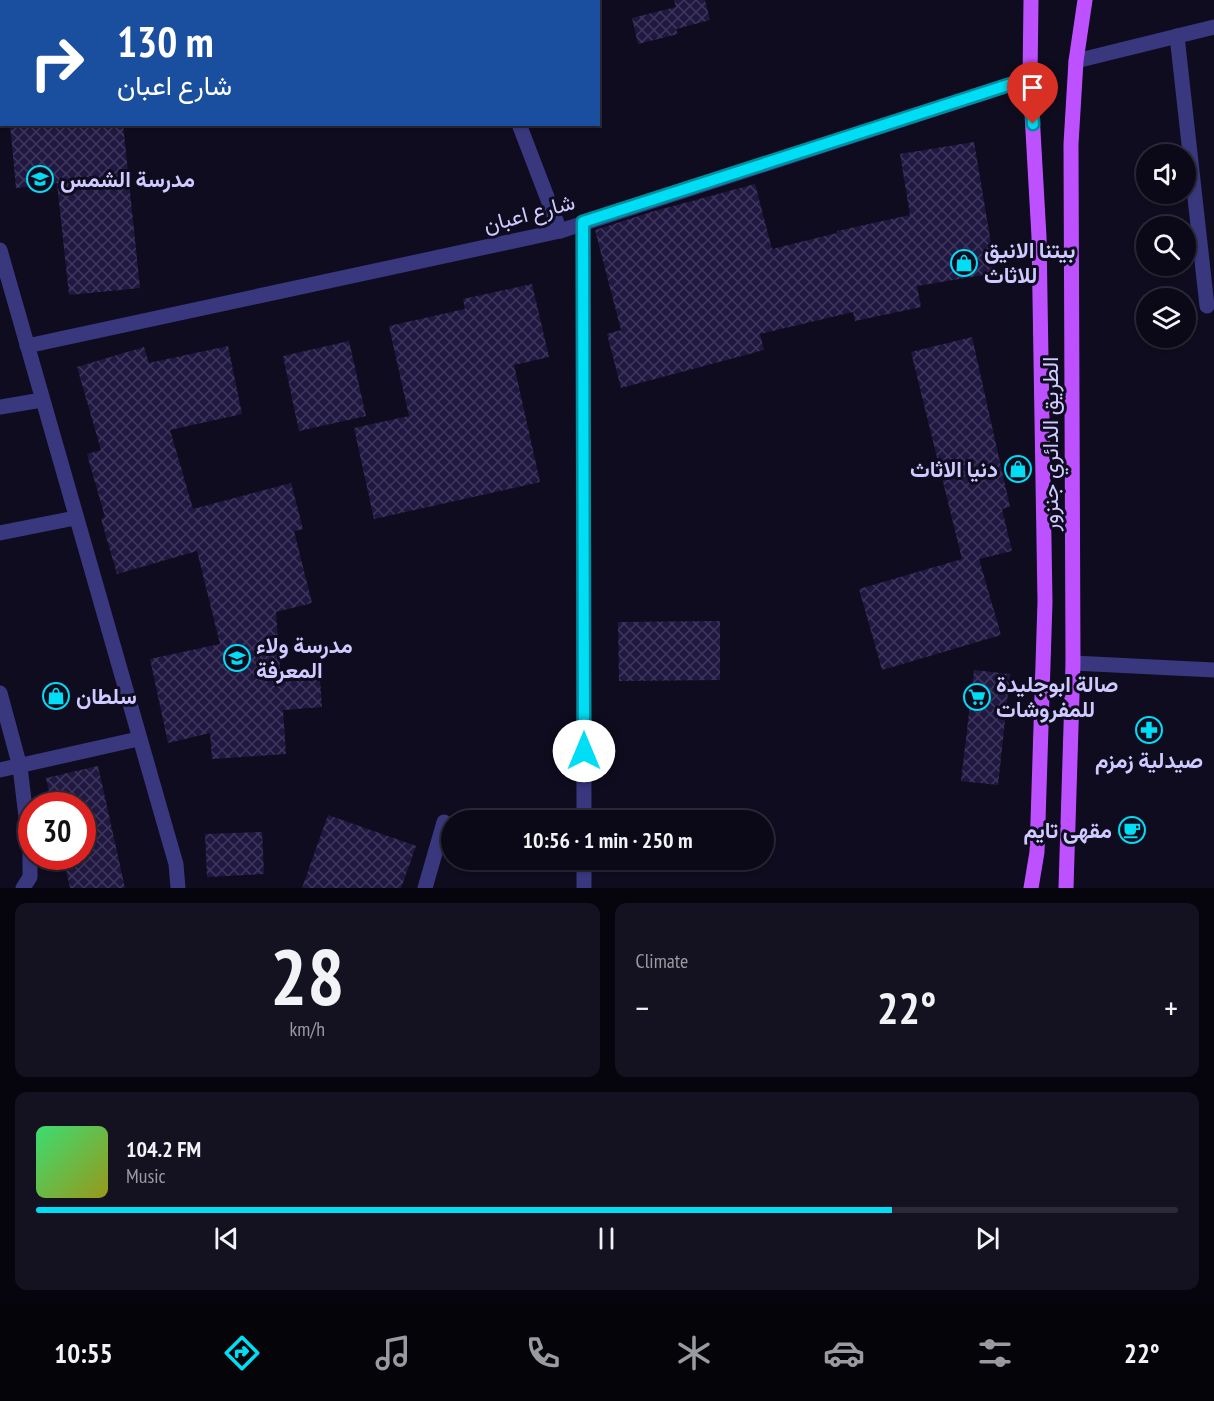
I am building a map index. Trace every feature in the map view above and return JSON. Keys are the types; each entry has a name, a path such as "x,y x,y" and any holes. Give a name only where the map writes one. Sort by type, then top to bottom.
{"main road":[{"name":"الطريق الدائري جنزور","path":"1031,0 1030,78 1040,237 1045,602 1037,852 1031,888"},
{"name":"الطريق الدائري جنزور","path":"1066,888 1073,663 1071,144 1076,61 1085,0"}],"street":[{"path":"1076,61 1214,27"},
{"path":"1177,36 1207,306"},
{"name":"شارع اعبان","path":"27,346 560,231 1030,78"},
{"path":"520,126 560,231"},
{"path":"583,222 584,810"},
{"path":"0,250 138,739 176,864 186,888"},
{"path":"0,407 42,400"},
{"path":"0,533 75,519"},
{"path":"1073,663 1214,670"},
{"path":"0,693 20,767 30,850 30,877 23,888"},
{"path":"0,770 138,739"},
{"path":"425,888 441,832"},
{"path":"176,864 178,888"},
{"path":"584,870 584,888"}],"building":[{"path":"674,0 705,0 710,20 676,29 678,34 638,44 632,18 676,7"},
{"path":"10,126 123,126 140,288 69,295 57,183 16,188"},
{"path":"974,142 996,273 917,286 921,307 855,321 853,312 760,334 764,350 621,388 607,334 621,330 595,230 651,212 755,184 772,249 837,233 837,231 910,215 900,154"},
{"path":"532,284 549,357 514,365 540,482 374,519 354,428 409,416 389,326 465,309 463,299"},
{"path":"972,337 1010,507 1002,509 1012,551 979,559 1001,635 882,670 859,589 962,559 911,352"},
{"path":"349,341 366,416 299,431 283,356"},
{"path":"228,346 242,414 170,430 193,509 291,483 303,529 294,531 312,603 276,612 281,682 320,679 322,707 283,710 286,754 212,759 210,733 168,743 150,659 220,644 197,551 117,574 101,519 105,517 87,454 101,450 77,367 144,347 149,363"},
{"path":"720,621 720,680 619,681 618,622"},
{"path":"974,670 1010,674 998,785 961,781"},
{"path":"98,766 125,888 70,888 66,870 96,870 96,792 49,792 46,778"},
{"path":"328,815 416,846 401,888 302,888"},
{"path":"262,832 264,874 207,877 205,834"}],"place":[{"name":"مدرسة الشمس","path":"40,179"},
{"name":"بيتنا الانيق للاثاث","path":"964,263"},
{"name":"دنيا الاثاث","path":"1018,469"},
{"name":"مدرسة ولاء المعرفة","path":"237,658"},
{"name":"سلطان","path":"56,696"},
{"name":"صالة ابوجليدة للمفروشات","path":"977,697"},
{"name":"صيدلية زمزم","path":"1149,730"},
{"name":"مقهى تايم","path":"1132,830"}],"route":[{"path":"584,751 583,222 1030,78 1033,124"}]}
